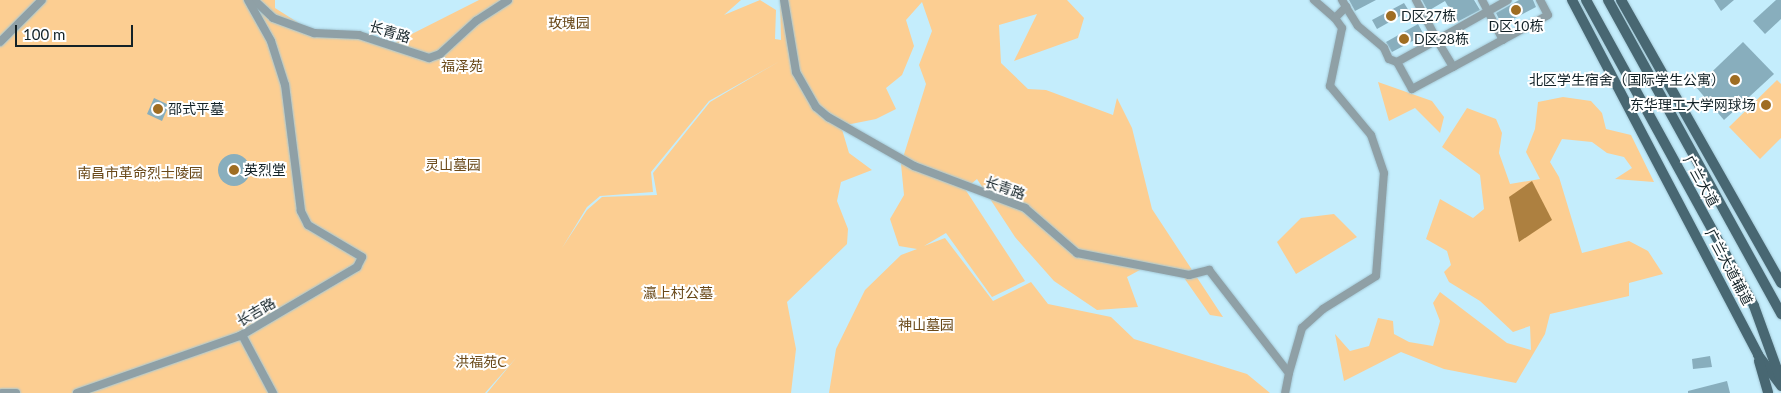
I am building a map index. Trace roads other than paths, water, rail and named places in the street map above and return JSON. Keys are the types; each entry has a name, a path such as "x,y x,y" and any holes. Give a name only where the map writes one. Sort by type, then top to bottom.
{"main road":[{"name":"广兰大道辅道","path":"1572,0 1758,355 1779,381"},
{"name":"广兰大道","path":"1586,0 1754,306 1779,381 1778,393"},
{"name":"广兰大道","path":"1608,0 1781,314"},
{"path":"1621,0 1781,284"},
{"path":"1758,355 1768,393"}],"street":[{"path":"0,42 42,0"},
{"name":"长吉路","path":"77,393 242,335 357,267 362,257 308,225 301,211 285,85 271,41 248,0"},
{"name":"长青路","path":"254,0 273,18 314,33 359,35 429,58 440,54 476,21 508,0"},
{"name":"长青路","path":"784,0 796,72 816,107 828,117 914,166 1025,208 1076,253 1188,276 1209,270 1289,373"},
{"path":"1284,393 1302,328 1323,309 1376,276 1384,172 1371,135 1330,86 1342,28 1335,18 1314,0"},
{"path":"1416,0 1453,67"},
{"path":"1482,0 1503,40"},
{"path":"1397,62 1508,0"},
{"path":"1335,18 1344,4 1358,26 1397,62 1412,90 1548,15 1540,0"},
{"path":"242,335 273,393"},
{"path":"2,393 16,393"}],"place":[{"name":"D区10栋","path":"1516,10"},
{"name":"D区27栋","path":"1391,16"},
{"name":"D区28栋","path":"1404,39"},
{"name":"北区学生宿舍（国际学生公寓）","path":"1735,80"},
{"name":"东华理工大学网球场","path":"1766,105"},
{"name":"邵式平墓","path":"158,109"},
{"name":"英烈堂","path":"234,170"}],"park label":[{"name":"玫瑰园","path":"569,23"},
{"name":"福泽苑","path":"462,66"},
{"name":"灵山墓园","path":"453,165"},
{"name":"南昌市革命烈士陵园","path":"140,173"},
{"name":"瀛上村公墓","path":"678,293"},
{"name":"神山墓园","path":"926,325"},
{"name":"洪福苑C","path":"481,362"}]}
